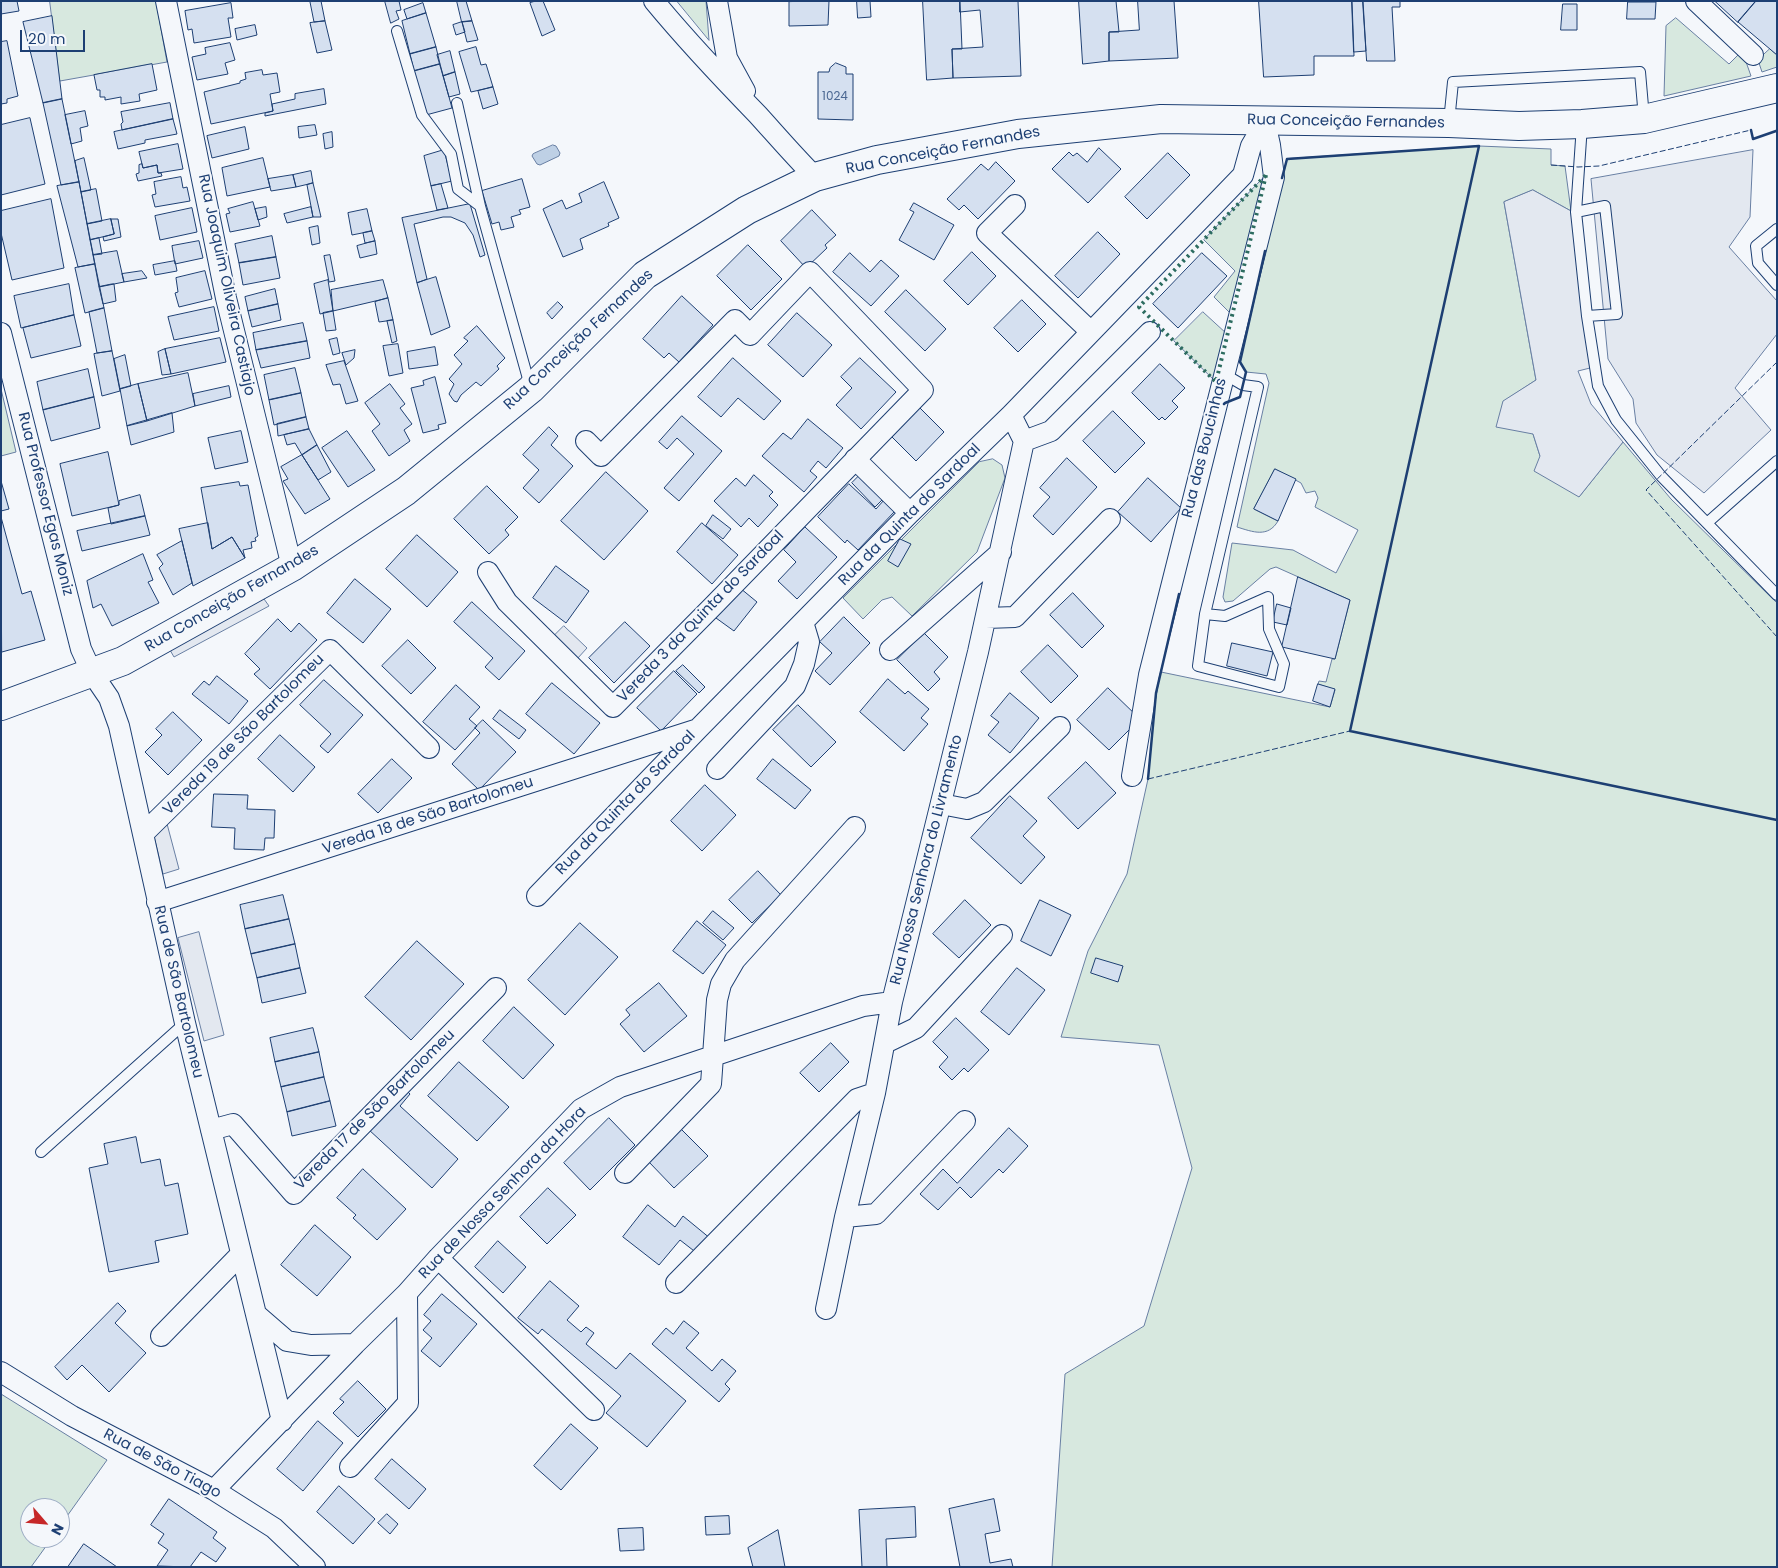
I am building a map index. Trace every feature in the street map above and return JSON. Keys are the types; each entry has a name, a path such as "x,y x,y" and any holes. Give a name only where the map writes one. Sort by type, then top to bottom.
{"main road":[{"name":"Rua Conceição Fernandes","path":"1,706 123,661 292,567 406,491 531,389 645,275 747,210 815,177 877,160 1018,134 1161,119 1265,122 1449,123 1519,126 1582,124 1644,119 1777,88"}],"street":[{"name":"Rua Joaquim Oliveira Castiajo","path":"166,1 226,298 292,567"},
{"path":"654,1 683,37 760,117 792,155 815,177"},
{"path":"717,1 727,58 760,117"},
{"path":"1696,1 1753,56"},
{"name":"Rua da Quinta do Sardoal","path":"537,896 698,729 910,513 1010,415 1243,175 1251,146 1265,122"},
{"name":"Rua das Boucinhas","path":"1132,776 1149,675 1274,177 1265,122"},
{"path":"1015,206 987,233 1090,331"},
{"path":"586,441 601,456 735,320 750,335 810,272 923,390 855,460 910,513"},
{"path":"1010,415 1024,441 1051,431 1150,332"},
{"name":"Rua Professor Egas Moniz","path":"1,333 81,649 92,673"},
{"name":"Rua Nossa Senhora do Livramento","path":"826,1308 845,1217 876,1093 892,1002 986,618 1024,441"},
{"name":"Vereda 3 da Quinta do Sardoal","path":"488,572 507,602 614,707 855,460"},
{"path":"986,618 1014,617 1110,519"},
{"path":"890,650 1001,552"},
{"path":"717,769 795,686 804,664 809,642 803,622"},
{"name":"Vereda 19 de São Bartolomeu","path":"144,834 330,650 428,748"},
{"name":"Rua de São Bartolomeu","path":"92,673 109,698 119,726 185,1023 282,1421"},
{"path":"941,804 967,809 984,802 1060,727"},
{"name":"Vereda 18 de São Bartolomeu","path":"157,902 698,729"},
{"path":"625,1173 711,1084 717,1000 721,984 729,969 744,948 855,827"},
{"path":"885,1043 916,1028 1002,935"},
{"name":"Vereda 17 de São Bartolomeu","path":"211,1130 233,1124 294,1194 496,988"},
{"name":"Rua de Nossa Senhora da Hora","path":"214,1490 407,1293 438,1258 581,1109 620,1087 863,1006 892,1002"},
{"path":"676,1284 857,1099 876,1093"},
{"path":"845,1217 876,1214 965,1121"},
{"path":"160,1336 240,1255"},
{"path":"438,1258 594,1410"},
{"path":"350,1467 408,1403 407,1293"},
{"path":"257,1315 287,1341 312,1345 355,1344"},
{"name":"Rua de São Tiago","path":"1,1372 72,1416 214,1490 274,1528 315,1567"}],"lane":[{"path":"397,31 422,115 451,154 458,189 480,206"},
{"path":"1449,123 1453,82 1640,72 1644,119"},
{"path":"457,103 480,206 531,389"},
{"path":"1582,124 1576,212 1587,316 1598,386 1616,420 1661,476 1777,595"},
{"path":"1576,212 1605,206 1617,314 1587,316"},
{"path":"1777,229 1756,246 1758,263 1777,285"},
{"path":"1205,614 1225,616 1268,596 1269,629 1284,664 1279,687 1198,666 1205,614 1258,387 1243,385 1224,374"},
{"path":"1707,523 1777,461"},
{"path":"41,1152 185,1023"}],"shaded area":[{"path":"50,1 156,1 167,62 60,81"},
{"path":"677,1 706,1 709,40"},
{"path":"1676,18 1729,64 1738,55 1745,59 1751,76 1664,96 1666,26"},
{"path":"1770,49 1777,55 1777,67 1762,72 1758,60"},
{"path":"1479,146 1551,149 1551,165 1565,166 1571,211 1533,190 1504,202 1536,380 1504,401 1533,434 1540,456 1579,497 1623,442 1671,499 1777,603 1777,1567 1052,1567 1065,1374 1144,1326 1192,1168 1159,1045 1061,1037 1088,951 1127,874 1148,779 1156,693 1161,672 1330,707 1335,690 1318,684 1319,681 1326,682 1332,659 1335,659 1350,600 1276,567 1270,569 1233,601 1225,602 1223,597 1232,543 1293,550 1336,573 1358,530 1315,507 1318,498 1315,491 1306,493 1301,483 1275,469 1254,509 1278,521 1270,530 1265,532 1254,532 1237,527 1269,383 1266,374 1246,372 1240,362 1287,159"},
{"path":"1753,150 1750,217 1729,247 1777,301 1777,334 1735,388 1771,430 1704,493 1657,455 1636,423 1633,399 1608,359 1591,179"},
{"path":"1266,175 1232,315 1214,297 1235,271 1204,240"},
{"path":"1533,190 1571,211 1590,368 1578,371 1591,404 1623,442 1579,497 1534,471 1540,456 1533,434 1496,427 1503,401 1536,380 1504,202"},
{"path":"1203,312 1227,334 1216,382 1174,341"},
{"path":"1,389 16,452 1,456"},
{"path":"993,459 1002,465 1005,478 977,552 912,616 892,597 882,600 863,619 843,598 979,462"},
{"path":"264,599 269,606 174,657 170,650"},
{"path":"564,626 587,648 577,659 554,636"},
{"path":"166,820 179,869 163,874 153,832"},
{"path":"199,932 224,1035 204,1041 178,938"},
{"path":"1,1394 107,1460 70,1512 70,1498 20,1498 20,1548 45,1548 31,1567 1,1567"}],"water":[{"path":"553,145 556,146 560,153 559,156 540,165 537,164 532,156 533,154"}],"building":[{"path":"1,1 17,1 19,11 1,14"},
{"path":"321,1 325,21 314,22 310,2"},
{"path":"385,1 399,1 401,10 396,11 399,19 391,23"},
{"path":"457,1 466,1 472,21 462,22"},
{"path":"543,1 555,30 542,36 530,3"},
{"path":"829,1 828,25 789,26 789,2"},
{"path":"857,1 870,1 871,17 858,18"},
{"path":"923,1 960,1 962,49 952,49 953,78 927,80"},
{"path":"960,1 1018,1 1021,76 953,78 952,49 983,47 980,10 960,12"},
{"path":"1079,1 1116,1 1119,32 1109,32 1109,61 1083,64"},
{"path":"1138,1 1174,1 1178,58 1109,61 1109,32 1139,30"},
{"path":"1259,1 1352,1 1354,56 1314,56 1314,75 1264,77"},
{"path":"1352,1 1363,1 1366,51 1354,52"},
{"path":"1363,1 1400,1 1400,7 1392,7 1395,61 1367,61"},
{"path":"1715,1 1756,1 1738,22"},
{"path":"1756,1 1777,1 1777,55 1738,22"},
{"path":"1628,2 1656,2 1655,19 1627,19"},
{"path":"231,3 233,18 228,18 231,37 194,43 192,29 188,30 185,11"},
{"path":"423,3 426,13 407,19 404,10"},
{"path":"1563,4 1577,4 1577,30 1561,30"},
{"path":"426,13 436,47 410,54 402,21"},
{"path":"52,16 62,99 43,103 23,22"},
{"path":"325,21 332,50 317,53 310,23"},
{"path":"472,21 478,40 467,42 462,22"},
{"path":"462,22 465,32 456,35 453,25"},
{"path":"255,25 257,35 237,40 235,29"},
{"path":"7,41 18,96 7,99 7,103 1,104 1,42"},
{"path":"230,43 235,60 225,63 228,74 197,80 192,57 206,54 205,48"},
{"path":"436,47 440,64 414,71 410,54"},
{"path":"476,47 481,65 486,64 493,87 471,92 459,52"},
{"path":"450,51 455,72 443,76 437,55"},
{"path":"836,63 846,67 846,74 853,74 853,120 818,119 818,72 829,72 830,68"},
{"path":"152,64 157,90 139,94 140,101 121,104 121,97 105,100 105,97 100,97 100,90 97,90 94,75"},
{"path":"440,64 452,108 426,115 414,71"},
{"path":"262,70 263,75 277,73 280,92 270,94 273,111 211,124 204,92 240,83 240,81 246,79 245,73"},
{"path":"455,72 460,94 449,97 443,76"},
{"path":"493,87 498,104 483,109 478,91"},
{"path":"324,89 326,104 265,116 265,113 273,111 272,104 295,99 295,94"},
{"path":"62,99 79,182 61,185 43,103"},
{"path":"170,103 173,119 122,130 121,112"},
{"path":"85,111 88,126 80,128 82,141 71,144 65,115"},
{"path":"30,118 45,184 1,195 1,125"},
{"path":"173,119 177,134 145,140 145,143 118,149 114,132"},
{"path":"315,125 317,135 299,138 298,127"},
{"path":"245,127 249,149 212,158 207,136"},
{"path":"332,132 333,147 325,149 323,134"},
{"path":"178,144 183,169 158,173 157,165 143,168 139,152"},
{"path":"1099,148 1121,169 1088,203 1052,169 1069,152 1073,156 1077,153 1087,162"},
{"path":"444,150 452,181 431,186 424,156"},
{"path":"1168,153 1190,175 1147,219 1125,197"},
{"path":"84,158 91,190 81,192 75,161"},
{"path":"263,158 270,187 227,196 222,168"},
{"path":"996,162 1015,181 978,219 964,205 959,210 947,199 981,164 988,170"},
{"path":"142,164 143,168 157,165 158,173 161,173 162,176 138,181 136,174 139,173 139,165"},
{"path":"311,171 313,183 296,187 293,175"},
{"path":"293,175 296,187 271,191 268,179"},
{"path":"181,177 183,188 187,187 190,201 155,207 152,195 156,194 154,182"},
{"path":"522,179 530,207 519,210 521,214 511,217 514,227 501,230 499,222 492,224 482,191"},
{"path":"79,182 95,264 78,267 57,186"},
{"path":"604,182 619,218 608,223 609,226 580,239 583,249 563,257 543,209 562,200 566,209 582,202 579,194"},
{"path":"313,183 321,217 313,217 307,185"},
{"path":"441,184 448,208 437,210 431,186"},
{"path":"96,189 102,221 87,224 81,192"},
{"path":"51,199 64,268 12,280 1,233 1,211"},
{"path":"253,202 260,226 230,232 226,214 230,213 228,209"},
{"path":"914,203 954,225 934,260 899,240 914,212 910,210"},
{"path":"470,204 485,255 480,257 473,235 465,223 451,217 443,217 414,224 427,279 417,283 402,218"},
{"path":"266,207 267,217 258,220 255,209"},
{"path":"311,207 313,217 287,223 284,214"},
{"path":"192,208 197,232 160,240 155,216"},
{"path":"367,209 372,231 352,235 348,213"},
{"path":"812,210 836,235 825,245 827,248 806,268 781,241"},
{"path":"111,219 114,234 90,240 87,224"},
{"path":"111,219 118,219 121,237 104,241 103,237 114,234"},
{"path":"318,226 320,243 312,245 309,228"},
{"path":"372,231 375,241 365,243 363,233"},
{"path":"1098,232 1120,254 1078,298 1055,276"},
{"path":"272,236 276,257 239,263 235,244"},
{"path":"99,238 102,254 93,255 90,240"},
{"path":"199,241 203,258 175,264 172,246"},
{"path":"375,241 377,254 360,258 357,246"},
{"path":"748,245 782,279 751,310 717,276"},
{"path":"117,251 124,282 99,287 93,255"},
{"path":"972,252 996,276 968,305 944,281"},
{"path":"850,253 870,272 881,260 899,276 871,306 833,272"},
{"path":"1202,253 1227,276 1178,328 1153,304"},
{"path":"330,255 335,281 329,282 324,256"},
{"path":"276,257 280,278 243,285 239,263"},
{"path":"175,261 177,271 155,275 153,265"},
{"path":"95,264 104,308 85,313 75,268"},
{"path":"142,271 147,278 124,282 122,274"},
{"path":"205,271 212,299 179,307 175,293 178,292 176,278"},
{"path":"436,277 450,327 431,335 417,283"},
{"path":"328,280 333,311 320,314 314,284"},
{"path":"383,280 388,298 333,311 331,290"},
{"path":"69,284 74,315 21,328 14,296"},
{"path":"114,284 116,301 103,304 99,287"},
{"path":"275,289 278,304 248,311 245,297"},
{"path":"906,290 946,329 925,351 885,312"},
{"path":"682,296 713,325 679,362 669,353 664,358 643,339"},
{"path":"388,298 393,320 379,322 375,302"},
{"path":"1022,300 1046,324 1018,352 994,328"},
{"path":"558,302 563,307 552,319 547,313"},
{"path":"278,304 281,320 252,327 248,311"},
{"path":"214,307 219,331 174,340 168,317"},
{"path":"104,308 112,351 97,353 89,312"},
{"path":"333,311 336,330 326,331 323,313"},
{"path":"797,313 832,345 803,377 768,345"},
{"path":"74,315 81,346 31,358 23,328"},
{"path":"393,320 397,341 392,343 387,321"},
{"path":"303,323 307,341 256,350 253,333"},
{"path":"477,326 505,358 497,366 499,369 481,386 476,382 461,395 457,402 449,394 454,384 449,379 462,364 454,355 468,341 464,338"},
{"path":"220,338 226,362 171,374 165,349"},
{"path":"337,338 340,353 333,355 329,340"},
{"path":"307,341 310,358 261,368 256,350"},
{"path":"398,344 403,373 389,376 383,346"},
{"path":"435,347 438,365 409,369 407,352"},
{"path":"165,349 171,374 162,375 158,352"},
{"path":"355,350 354,358 346,365 342,353"},
{"path":"112,351 120,391 102,396 94,354"},
{"path":"125,355 131,386 120,389 114,359"},
{"path":"733,358 781,401 764,420 738,398 721,417 698,397"},
{"path":"860,358 896,392 861,429 836,405 852,388 841,377"},
{"path":"344,361 358,401 346,404 340,384 333,385 326,365"},
{"path":"1160,364 1185,388 1172,401 1178,407 1165,420 1162,417 1159,420 1132,393"},
{"path":"295,368 301,393 269,400 264,375"},
{"path":"88,369 94,397 43,410 37,382"},
{"path":"188,373 195,406 147,421 138,384"},
{"path":"435,377 446,423 438,425 439,429 423,433 411,388 424,385 423,381"},
{"path":"138,384 147,421 127,426 120,389"},
{"path":"390,384 405,404 400,408 412,424 404,430 410,441 389,456 372,431 380,424 365,403"},
{"path":"229,386 231,397 195,406 193,394"},
{"path":"301,393 306,417 274,425 269,400"},
{"path":"94,397 100,428 51,441 43,410"},
{"path":"920,408 944,432 916,461 892,437"},
{"path":"1113,411 1145,443 1115,473 1083,441"},
{"path":"172,413 174,432 131,445 127,426"},
{"path":"682,416 722,451 679,501 664,488 694,454 677,438 667,449 659,442"},
{"path":"306,417 309,429 278,436 277,424"},
{"path":"808,419 843,448 826,468 818,461 810,471 817,477 804,492 762,456 783,433 791,439"},
{"path":"549,427 558,436 551,445 573,466 539,503 523,488 539,470 523,455"},
{"path":"309,429 317,445 302,455 295,443 287,445 284,435"},
{"path":"241,431 248,462 215,469 208,438"},
{"path":"347,431 375,470 348,487 322,448"},
{"path":"317,445 331,472 318,480 302,455"},
{"path":"108,452 119,505 72,516 60,464"},
{"path":"302,455 330,499 305,514 283,481 288,479 281,467"},
{"path":"1067,458 1097,487 1053,535 1033,516 1050,497 1040,488"},
{"path":"1275,469 1296,479 1278,521 1254,509"},
{"path":"606,472 648,511 604,560 561,521"},
{"path":"754,475 773,492 769,496 778,505 758,527 749,518 741,527 714,501 736,478 745,486"},
{"path":"859,476 883,499 875,507 852,483"},
{"path":"1148,478 1181,508 1151,542 1118,512"},
{"path":"1,481 9,509 1,511"},
{"path":"239,482 240,486 248,485 258,536 255,538 256,541 251,542 252,548 243,550 245,558 232,537 212,549 201,488"},
{"path":"849,484 876,509 884,500 895,511 858,550 847,540 845,543 818,517"},
{"path":"487,486 518,517 505,530 509,535 489,554 454,519"},
{"path":"140,495 145,516 111,524 108,508 119,505 119,501"},
{"path":"713,515 731,529 723,539 706,526"},
{"path":"145,516 150,535 82,551 77,531"},
{"path":"1,517 22,594 31,591 45,640 2,652"},
{"path":"208,523 212,549 232,537 245,558 193,586 179,529"},
{"path":"702,523 738,555 712,584 677,552"},
{"path":"805,527 837,557 797,599 778,581 796,562 784,550"},
{"path":"417,535 458,572 427,607 386,569"},
{"path":"900,539 911,544 898,567 888,561"},
{"path":"182,541 192,583 173,595 159,568 163,564 157,555"},
{"path":"143,554 153,580 148,582 159,603 112,626 101,604 93,608 87,581"},
{"path":"556,566 589,591 566,623 533,598"},
{"path":"1298,577 1350,600 1335,659 1282,647"},
{"path":"355,579 391,609 363,643 327,613"},
{"path":"740,588 757,602 734,631 716,618"},
{"path":"1073,593 1104,626 1082,648 1050,615"},
{"path":"472,602 525,651 499,680 485,667 493,658 454,622"},
{"path":"1277,604 1291,608 1287,625 1273,622"},
{"path":"844,617 870,643 830,685 815,671 832,653 820,642"},
{"path":"278,619 291,632 299,623 317,640 270,689 254,674 260,669 245,654"},
{"path":"625,622 650,646 614,683 589,658"},
{"path":"924,633 948,657 934,672 940,679 928,691 897,660"},
{"path":"408,640 436,668 411,694 382,666"},
{"path":"1232,643 1273,652 1267,676 1227,666"},
{"path":"1048,645 1078,676 1051,703 1021,672"},
{"path":"683,665 705,687 699,693 676,671"},
{"path":"674,671 697,694 661,731 637,708"},
{"path":"217,676 248,701 229,724 192,694 204,681 209,685"},
{"path":"888,679 905,694 908,691 929,709 921,718 928,724 904,751 860,712"},
{"path":"324,680 363,715 328,753 320,746 331,734 300,705"},
{"path":"552,683 600,723 574,754 526,714"},
{"path":"1318,684 1335,689 1330,707 1313,701"},
{"path":"456,685 480,707 469,719 477,726 455,750 423,722"},
{"path":"1108,688 1140,719 1109,750 1077,720"},
{"path":"1010,693 1039,718 1010,753 988,735 999,722 991,716"},
{"path":"798,705 836,742 811,767 773,730"},
{"path":"500,710 526,730 519,739 493,719"},
{"path":"173,712 202,740 168,775 145,752 162,735 156,729"},
{"path":"483,720 516,752 479,790 452,764 480,733 475,728"},
{"path":"280,735 315,767 293,792 258,759"},
{"path":"392,759 412,778 378,813 358,794"},
{"path":"773,759 811,790 795,809 757,779"},
{"path":"1086,762 1116,793 1078,829 1048,798"},
{"path":"705,785 736,815 702,851 671,821"},
{"path":"214,794 248,795 247,809 275,810 274,838 265,838 264,850 234,849 235,828 212,827"},
{"path":"1010,796 1037,821 1023,836 1045,857 1021,884 971,838"},
{"path":"758,871 781,895 752,923 729,900"},
{"path":"283,895 289,919 245,929 240,905"},
{"path":"965,900 991,925 959,958 933,934"},
{"path":"1040,900 1071,915 1051,956 1021,941"},
{"path":"713,911 734,928 723,940 703,923"},
{"path":"289,919 295,944 251,954 245,929"},
{"path":"697,921 726,945 703,974 673,951"},
{"path":"580,923 618,957 565,1015 528,980"},
{"path":"417,941 464,984 411,1040 365,997"},
{"path":"295,944 300,968 257,978 251,954"},
{"path":"1096,958 1123,966 1118,982 1091,973"},
{"path":"300,968 306,993 262,1003 257,978"},
{"path":"1017,968 1045,990 1009,1035 981,1012"},
{"path":"659,983 687,1016 644,1052 620,1024 630,1015 626,1010"},
{"path":"514,1007 554,1045 523,1079 483,1041"},
{"path":"956,1018 989,1050 968,1072 964,1068 952,1080 939,1067 948,1057 933,1042"},
{"path":"313,1028 319,1052 275,1062 270,1038"},
{"path":"831,1043 849,1062 819,1092 800,1073"},
{"path":"319,1052 324,1077 281,1087 275,1062"},
{"path":"459,1062 509,1107 477,1141 428,1096"},
{"path":"324,1077 330,1101 287,1112 281,1087"},
{"path":"405,1089 410,1094 400,1106 458,1159 432,1188 368,1129"},
{"path":"330,1101 336,1126 292,1136 287,1112"},
{"path":"609,1118 635,1145 590,1190 564,1163"},
{"path":"1009,1128 1028,1146 1003,1173 999,1169 971,1198 960,1187 938,1210 920,1194 943,1169 957,1183"},
{"path":"681,1129 708,1156 674,1188 648,1161"},
{"path":"136,1137 141,1163 160,1159 165,1186 178,1183 188,1234 155,1241 159,1262 109,1272 89,1168 108,1164 104,1144"},
{"path":"363,1169 406,1209 377,1240 353,1218 356,1215 337,1198"},
{"path":"548,1188 576,1215 547,1244 520,1217"},
{"path":"648,1205 675,1227 683,1216 711,1239 698,1254 680,1240 659,1265 623,1237"},
{"path":"315,1225 351,1257 317,1296 281,1265"},
{"path":"498,1241 526,1267 503,1293 475,1267"},
{"path":"550,1281 579,1306 567,1320 581,1332 586,1327 594,1333 586,1344 616,1369 630,1353 686,1401 647,1447 606,1413 621,1396 542,1329 538,1334 518,1318"},
{"path":"442,1294 477,1324 440,1367 421,1351 432,1338 423,1330 431,1321 424,1315"},
{"path":"118,1303 126,1311 115,1323 146,1353 109,1392 82,1365 67,1380 55,1367"},
{"path":"684,1321 699,1333 686,1348 712,1371 722,1359 736,1371 725,1384 730,1389 719,1402 652,1344 666,1328 673,1334"},
{"path":"358,1381 386,1409 358,1437 333,1413 344,1402 340,1399"},
{"path":"318,1421 343,1443 303,1491 277,1469"},
{"path":"571,1424 598,1448 561,1490 534,1466"},
{"path":"392,1459 426,1489 409,1509 375,1479"},
{"path":"339,1486 375,1519 353,1544 317,1512"},
{"path":"169,1499 217,1532 213,1538 226,1548 216,1562 201,1552 190,1567 157,1566 168,1550 158,1543 164,1534 151,1525"},
{"path":"994,1499 1000,1531 985,1534 990,1563 1011,1559 1013,1567 960,1567 949,1509"},
{"path":"915,1507 916,1537 886,1539 887,1567 862,1567 859,1510"},
{"path":"387,1514 398,1524 390,1534 378,1523"},
{"path":"729,1516 730,1534 706,1535 705,1517"},
{"path":"643,1528 644,1550 620,1551 618,1529"},
{"path":"778,1530 785,1567 753,1567 748,1548"},
{"path":"84,1544 117,1567 68,1567"}],"hedge":[{"path":"1266,175 1216,382 1139,307 1266,175"}],"fence":[{"path":"1551,165 1599,166 1751,130"},
{"path":"1777,362 1646,490 1777,637"},
{"path":"1148,779 1350,731"}],"wall":[{"path":"1751,130 1753,139 1776,131"},
{"path":"1282,178 1287,159 1479,146 1350,731 1777,820"},
{"path":"1224,404 1240,397 1246,372 1240,362 1265,251"},
{"path":"1148,779 1156,693 1179,594"}]}
